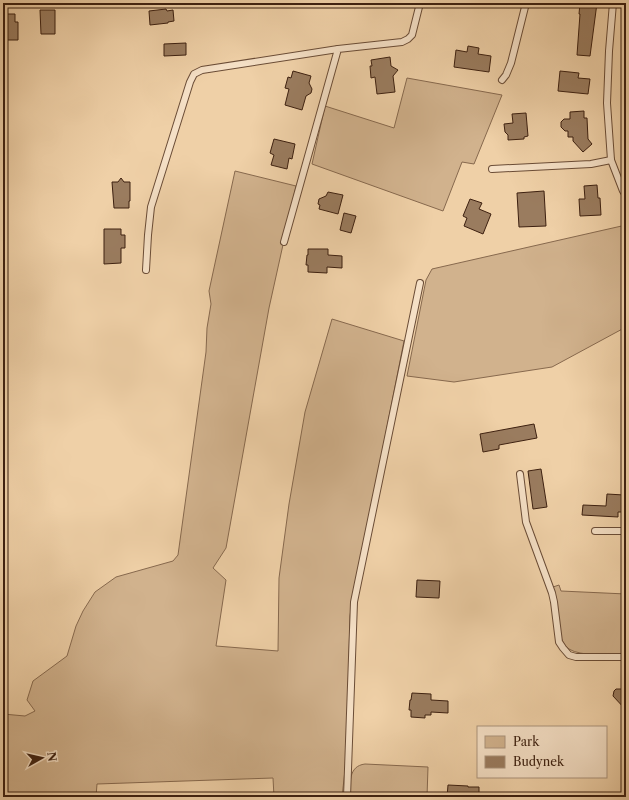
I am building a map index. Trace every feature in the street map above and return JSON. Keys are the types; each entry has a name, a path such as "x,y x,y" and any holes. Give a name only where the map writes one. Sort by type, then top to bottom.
{"lane":[{"path":"146,270 151,207 190,82 194,74 202,70 338,49 402,42 412,35 420,3"},
{"path":"502,80 511,64 526,3"},
{"path":"614,3 609,51 607,104 611,160 623,191"},
{"path":"284,242 338,49"},
{"path":"492,169 591,164 611,160"},
{"path":"347,797 354,602 420,283"},
{"path":"520,474 526,522 552,593 559,642 562,648 569,655 576,657 626,657"},
{"path":"595,531 626,531"}],"green space":[{"path":"407,78 502,95 474,164 462,162 443,211 312,164 325,106 394,128"},
{"path":"235,171 296,186 269,308 226,548 213,568 226,580 216,646 278,651 279,578 289,504 305,412 332,319 404,341 354,588 350,616 346,761 342,797 274,797 273,778 97,784 96,797 3,797 3,714 25,716 35,711 27,700 33,681 67,656 76,626 83,611 95,592 116,577 173,561 178,555 206,352 207,328 211,304 209,291"},
{"path":"626,225 626,327 552,367 454,382 407,376 426,280 432,269"},
{"path":"559,585 561,591 626,594 626,654 574,652 563,643 560,635 553,587"},
{"path":"359,765 428,767 427,797 350,797 351,776 355,768"}],"building":[{"path":"580,3 597,3 590,56 577,55"},
{"path":"166,9 167,11 173,10 174,21 150,25 149,11"},
{"path":"40,10 55,10 55,34 41,34"},
{"path":"4,14 15,14 15,22 18,22 18,40 3,40"},
{"path":"186,43 186,55 164,56 164,44"},
{"path":"468,46 479,48 478,54 491,56 489,72 454,67 456,50 467,52"},
{"path":"390,57 391,66 398,70 393,76 395,92 377,94 375,77 371,78 371,60"},
{"path":"293,71 311,76 309,83 312,89 311,93 306,96 302,110 285,105 289,89 285,88 288,77 291,78"},
{"path":"560,71 579,73 578,78 590,79 588,94 558,91"},
{"path":"584,111 584,118 587,118 588,139 592,144 583,152 573,141 573,137 568,137 568,131 565,131 561,127 561,122 564,119 570,119 570,112"},
{"path":"526,113 528,136 524,137 524,139 508,140 508,135 505,132 504,124 513,123 512,114"},
{"path":"274,139 295,144 292,159 289,158 287,169 271,165 274,155 270,153"},
{"path":"121,178 124,182 130,182 129,208 114,208 112,182 118,182"},
{"path":"597,185 598,198 600,198 601,215 580,216 579,199 585,199 584,186"},
{"path":"544,191 546,226 519,227 517,193"},
{"path":"328,192 343,195 338,214 319,209 319,199 326,196"},
{"path":"470,199 482,203 479,209 491,214 483,234 464,226 467,218 463,216"},
{"path":"344,213 356,216 351,233 340,230"},
{"path":"104,229 121,229 121,235 125,235 125,248 121,248 121,263 104,264"},
{"path":"308,249 328,249 328,255 342,256 342,268 327,267 327,273 308,272 308,265 306,265"},
{"path":"534,424 537,438 499,445 499,449 483,452 480,434"},
{"path":"541,469 547,507 533,509 528,471"},
{"path":"607,494 624,495 623,512 618,512 618,517 582,515 583,505 606,506"},
{"path":"417,580 440,581 439,598 416,597"},
{"path":"616,689 626,689 626,710 613,696"},
{"path":"412,693 431,694 431,700 448,701 448,713 431,712 431,715 425,715 425,718 411,717 411,710 409,710"},
{"path":"448,785 479,787 479,797 447,797"}]}
